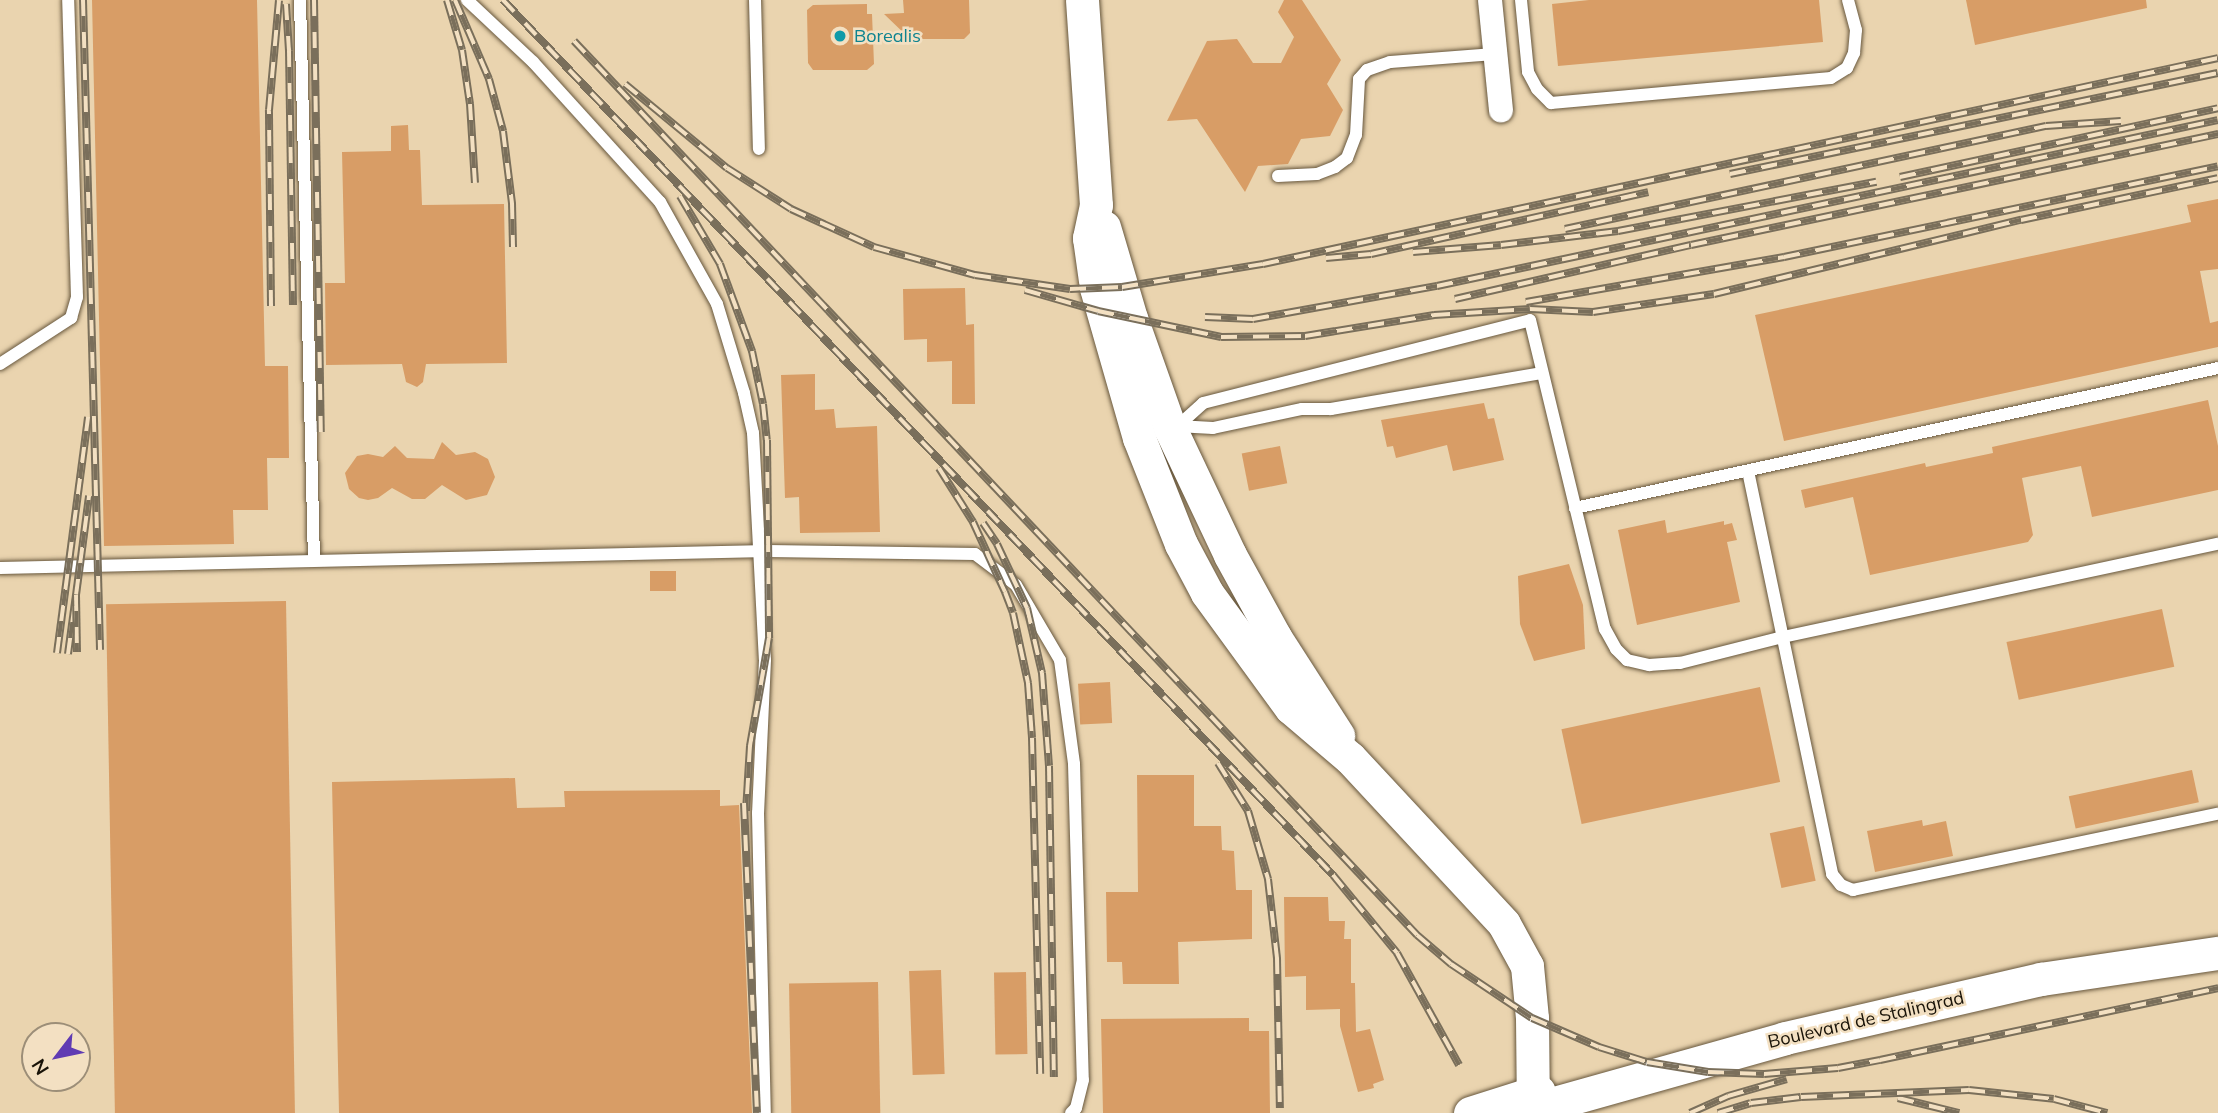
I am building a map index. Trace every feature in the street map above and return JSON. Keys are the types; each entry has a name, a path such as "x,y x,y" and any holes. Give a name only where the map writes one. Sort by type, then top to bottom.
{"main road":[{"path":"1082,0 1096,205 1163,430 1181,544 1207,593 1291,708 1350,758 1504,924 1527,967 1532,1018 1530,1107"},
{"name":"Boulevard de Stalingrad","path":"1470,1113 1530,1107 1785,1038 2041,979 2218,953"},
{"path":"1587,1113 1688,1077 1709,1060"}],"street":[{"path":"1490,0 1501,110"}],"lane":[{"path":"0,364 71,318 77,296 68,0"},
{"path":"300,0 314,559"},
{"path":"467,0 533,62 660,202 717,304 752,433 765,660 758,813 765,1113"},
{"path":"755,0 759,149"},
{"path":"1521,0 1528,72 1537,89 1551,103 1831,78 1847,68 1854,53 1856,30 1848,0"},
{"path":"1278,176 1317,174 1335,167 1347,158 1356,135 1359,79 1367,69 1390,62 1495,54"},
{"path":"1163,430 1203,403 1530,320 1605,629 1616,649 1628,660 1649,665 1680,663 1783,637 2218,544"},
{"path":"1575,508 2218,368"},
{"path":"1163,430 1213,428 1302,409 1331,409 1541,373"},
{"path":"1748,471 1832,874 1841,885 1853,890 2218,814"},
{"path":"0,568 314,559 757,552 975,554 1016,585 1060,660 1074,764 1083,1080 1076,1108 1070,1113"}],"shaded area":[{"path":"0,0 2218,0 2218,1113 0,1113"}],"building":[{"path":"92,0 257,0 265,366 288,366 289,458 267,458 268,510 233,510 234,544 104,546"},
{"path":"903,0 969,0 970,33 964,39 910,39 884,14 904,13"},
{"path":"1284,0 1302,0 1341,60 1327,84 1343,110 1330,136 1301,139 1288,164 1258,166 1245,192 1197,119 1167,121 1207,41 1237,39 1253,63 1281,63 1294,37 1278,12"},
{"path":"1589,0 1819,0 1823,42 1558,66 1552,4"},
{"path":"1966,0 2146,0 2147,8 1975,45"},
{"path":"867,4 867,14 872,14 874,64 867,70 813,70 808,63 807,10 813,5"},
{"path":"408,125 409,150 420,150 422,205 504,204 507,363 426,364 423,382 417,387 406,382 402,364 326,365 325,283 345,283 342,152 391,151 391,126"},
{"path":"2218,199 2218,269 2200,271 2210,323 2218,321 2218,347 1784,441 1755,315 2191,222 2187,205"},
{"path":"965,288 966,325 974,324 975,404 952,404 952,361 927,362 927,339 904,340 903,289"},
{"path":"815,374 815,410 834,409 836,428 877,426 880,532 800,533 799,497 785,498 781,375"},
{"path":"2208,400 2218,446 2218,490 2092,517 2081,466 2022,478 2033,535 2028,542 1870,575 1853,497 1805,508 1801,490 1925,463 1926,467 1993,453 1992,447"},
{"path":"1484,403 1488,419 1494,418 1504,460 1453,471 1447,445 1396,458 1393,446 1387,447 1381,420"},
{"path":"442,442 456,455 475,452 488,459 495,477 487,495 466,500 442,485 425,499 412,499 392,488 378,498 368,500 359,498 349,489 345,473 357,456 368,454 383,457 395,446 407,458 434,459"},
{"path":"1280,446 1287,483 1249,491 1242,453"},
{"path":"1665,520 1667,533 1724,521 1724,525 1732,523 1737,540 1727,542 1740,602 1637,625 1618,530"},
{"path":"1569,564 1583,605 1585,649 1534,661 1520,624 1518,576"},
{"path":"650,571 676,571 676,591 650,591"},
{"path":"286,601 295,1113 115,1113 106,604"},
{"path":"2162,609 2174,667 2019,700 2006,642"},
{"path":"1110,682 1112,723 1080,725 1078,684"},
{"path":"1760,687 1780,782 1582,824 1561,729"},
{"path":"2192,770 2199,802 2076,828 2069,796"},
{"path":"1137,775 1194,775 1194,826 1221,826 1222,850 1234,851 1236,890 1252,890 1252,939 1178,942 1179,984 1123,984 1122,962 1107,962 1106,892 1138,892"},
{"path":"515,778 517,808 565,807 564,791 720,790 720,806 739,805 752,1113 339,1113 332,782"},
{"path":"1922,820 1923,826 1946,821 1953,856 1875,872 1867,831"},
{"path":"1804,826 1816,881 1781,888 1770,833"},
{"path":"1284,897 1328,897 1329,921 1345,921 1344,939 1351,939 1351,983 1355,983 1356,1032 1370,1029 1384,1080 1373,1084 1374,1088 1358,1092 1340,1026 1340,1009 1306,1010 1306,976 1285,977"},
{"path":"941,970 945,1074 913,1075 909,971"},
{"path":"1026,972 1027,1054 995,1055 994,973"},
{"path":"878,982 880,1113 791,1113 789,984"},
{"path":"1249,1018 1249,1031 1269,1031 1270,1113 1103,1113 1101,1019"}],"railway":[{"path":"83,0 100,650"},
{"path":"271,306 269,110 279,0"},
{"path":"314,0 321,432"},
{"path":"447,0 462,50 470,104 475,183"},
{"path":"455,0 489,79 503,131 512,203 513,247"},
{"path":"503,0 1333,875 1397,953 1459,1065"},
{"path":"286,4 293,305"},
{"path":"574,41 1417,935 1451,964 1532,1018 1599,1047 1647,1062 1708,1072 1764,1074 1838,1068 2218,988"},
{"path":"625,84 727,168 791,209 874,247 975,275 1070,289 1122,287 1263,264 2218,58"},
{"path":"1730,174 2218,73"},
{"path":"1900,177 2218,108"},
{"path":"1205,317 1253,319 1437,286 2218,120"},
{"path":"1565,229 2046,126 2121,121"},
{"path":"1455,299 1691,245 2218,134"},
{"path":"1526,302 1784,257 2218,166"},
{"path":"1025,290 1098,311 1221,337 1305,336 1434,315 1530,309 1593,312 1714,294 2021,220 2218,178"},
{"path":"1413,252 1618,231 1876,182"},
{"path":"1326,258 1371,254 1648,192"},
{"path":"680,196 720,264 752,351 767,440 769,638 750,746 746,811"},
{"path":"57,653 88,417"},
{"path":"939,468 973,522 1005,592 1013,613 1028,683 1032,738 1040,1074"},
{"path":"76,595 89,496"},
{"path":"983,523 997,544 1027,608 1042,673 1049,766 1054,1077"},
{"path":"68,654 76,595 77,652"},
{"path":"1218,763 1248,811 1268,879 1277,958 1280,1108"},
{"path":"744,803 757,1113"},
{"path":"1690,1113 1728,1096 1787,1079"},
{"path":"1718,1113 1751,1103 1801,1097 1969,1090 2054,1099 2107,1113"},
{"path":"1898,1098 1959,1113"}],"place":[{"name":"Borealis","path":"840,36"}]}
